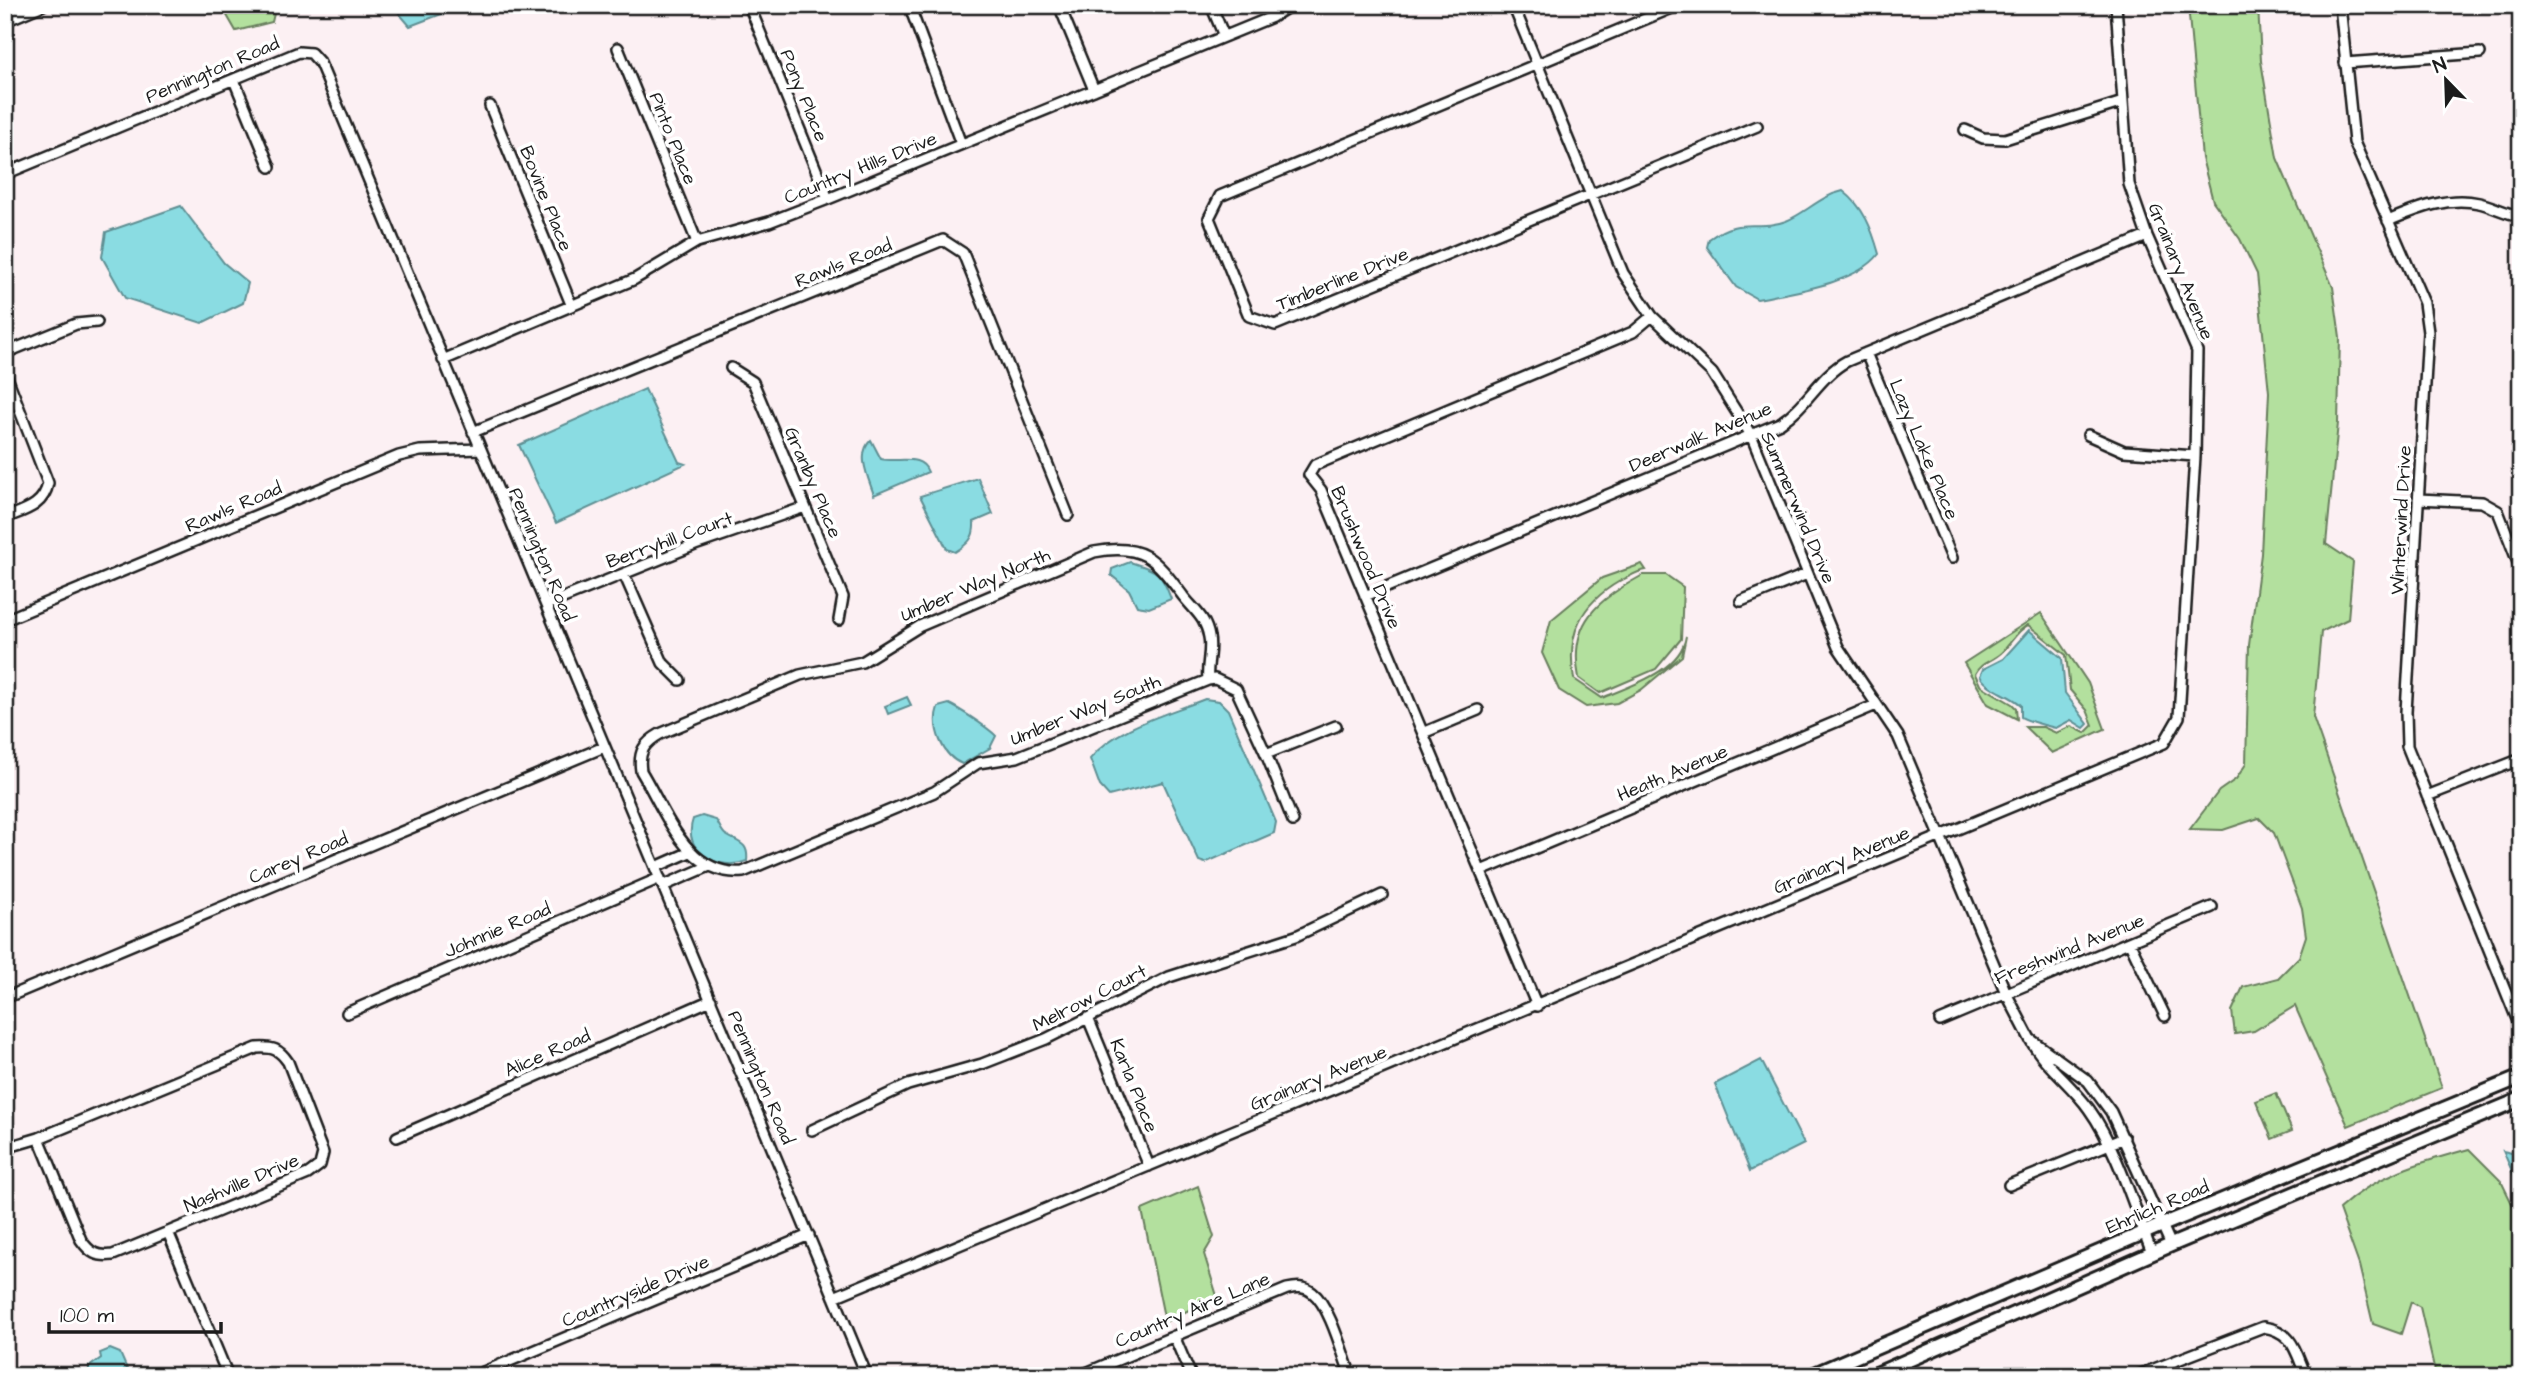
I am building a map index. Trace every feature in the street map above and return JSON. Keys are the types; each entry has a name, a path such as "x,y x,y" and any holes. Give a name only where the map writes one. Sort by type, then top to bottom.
{"main road":[{"name":"Ehrlich Road","path":"1810,1376 2162,1224 2521,1077"},
{"path":"1872,1376 2152,1253 2521,1099"}],"street":[{"path":"5,21 43,5"},
{"name":"Pony Place","path":"749,5 828,199"},
{"path":"909,5 961,144"},
{"path":"1059,5 1094,90"},
{"path":"1211,5 1224,36"},
{"name":"Country Hills Drive","path":"443,360 635,279 697,242 769,222 828,199 1224,36 1291,5"},
{"name":"Summerwind Drive","path":"1513,5 1623,273 1652,316 1712,373 1751,435 1838,647 1898,736 2006,993 2037,1051 2090,1110 2108,1145 2152,1253"},
{"name":"Timberline Drive","path":"1679,5 1220,195 1209,218 1249,316 1275,325 1757,127"},
{"name":"Grainary Avenue","path":"834,1297 2164,743 2179,718 2196,456 2197,351 2147,236 2129,184 2116,5"},
{"name":"Winterwind Drive","path":"2340,5 2354,142 2424,303 2427,332 2406,712 2407,747 2521,1029"},
{"name":"Pinto Place","path":"618,48 697,242"},
{"name":"Pennington Road","path":"5,174 299,52 311,53 320,63 867,1376"},
{"path":"2344,63 2480,53"},
{"path":"234,80 270,166"},
{"path":"1965,130 1983,138 2005,138 2123,102"},
{"name":"Bovine Place","path":"490,106 571,304"},
{"path":"2388,221 2425,206 2452,201 2477,203 2521,216"},
{"name":"Deerwalk Avenue","path":"1365,596 1751,435 1794,414 1829,371 1866,353 2147,236"},
{"name":"Rawls Road","path":"473,432 943,240 963,253 1068,515"},
{"name":"Brushwood Drive","path":"1538,1006 1321,490 1309,475 1315,465 1633,332 1652,316"},
{"path":"5,353 76,324 97,321"},
{"name":"Lazy Lake Place","path":"1866,353 1952,558"},
{"name":"Granby Place","path":"731,368 753,382 843,597 839,620"},
{"path":"5,372 48,483 46,495 38,503 5,518"},
{"path":"2088,435 2124,451 2196,456"},
{"name":"Rawls Road","path":"5,620 399,456 420,451 480,449"},
{"path":"2418,499 2482,502 2498,511 2521,570"},
{"name":"Berryhill Court","path":"546,605 805,507"},
{"name":"Umber Way North","path":"690,852 641,771 639,759 642,749 650,740 800,675 862,662 920,626 1094,552 1126,550 1156,561 1167,571 1206,625 1210,640 1208,680"},
{"path":"1741,601 1807,573"},
{"path":"624,574 663,663 680,680"},
{"path":"1208,680 1215,679 1236,689 1293,821"},
{"name":"Umber Way South","path":"707,867 726,874 743,872 934,792 978,763 1017,757 1208,680"},
{"name":"Heath Avenue","path":"1481,871 1876,705"},
{"path":"1423,733 1478,710"},
{"path":"1266,754 1336,726"},
{"name":"Carey Road","path":"5,998 604,747"},
{"path":"2427,796 2521,759"},
{"path":"656,867 690,852 707,867"},
{"name":"Johnnie Road","path":"347,1013 662,882 707,867"},
{"name":"Melrow Court","path":"812,1130 885,1095 1007,1055 1170,977 1296,936 1382,895"},
{"name":"Freshwind Avenue","path":"1940,1021 2212,907"},
{"path":"2130,943 2165,1016"},
{"name":"Alice Road","path":"397,1137 711,1000"},
{"name":"Karla Place","path":"1088,1018 1149,1166"},
{"name":"Summerwind Drive","path":"2030,1038 2088,1081 2111,1112 2171,1245"},
{"name":"Nashville Drive","path":"5,1148 39,1138 257,1048 272,1047 281,1052 320,1139 323,1153 320,1165 308,1174 113,1255 102,1256 90,1252 81,1240 39,1138"},
{"path":"2009,1185 2124,1138"},
{"path":"168,1232 228,1376"},
{"name":"Countryside Drive","path":"474,1376 808,1235"},
{"name":"Country Aire Lane","path":"1079,1376 1287,1289 1300,1287 1314,1293 1323,1305 1351,1376"},
{"path":"2136,1376 2263,1327 2280,1329 2292,1342 2306,1376"},
{"path":"1174,1336 1191,1376"}],"green space":[{"path":"221,5 276,5 272,22 236,31"},
{"path":"2188,5 2258,5 2261,61 2277,158 2333,287 2340,337 2338,423 2326,544 2353,562 2348,619 2321,632 2313,717 2442,1088 2348,1126 2295,1006 2254,1031 2235,1034 2232,1011 2243,987 2278,978 2299,957 2306,936 2302,908 2274,833 2259,818 2223,830 2190,829 2219,791 2236,779 2246,764 2249,645 2261,554 2269,392 2257,274 2240,239 2213,201 2202,158"},
{"path":"1642,564 1646,570 1633,574 1606,590 1579,622 1572,648 1574,679 1602,698 1665,668 1675,659 1686,636 1682,656 1641,690 1617,703 1586,707 1559,690 1542,653 1551,620 1602,578"},
{"path":"1643,575 1666,575 1683,587 1681,639 1656,669 1600,693 1579,678 1578,642 1583,627 1600,604"},
{"path":"2041,613 2088,683 2105,729 2052,753 2025,727 2043,727 2056,733 2071,726 2085,733 2093,725 2087,710 2070,690 2066,655 2028,625 2001,653 1977,670 1975,674 1980,685 2012,704 2016,708 2017,719 1988,704 1964,663"},
{"path":"2276,1093 2292,1131 2272,1139 2256,1101"},
{"path":"2469,1149 2501,1181 2521,1222 2521,1376 2436,1376 2420,1307 2411,1302 2401,1334 2373,1324 2359,1265 2339,1209 2384,1178 2417,1164"},
{"path":"1198,1186 1214,1237 1204,1254 1217,1296 1165,1322 1142,1210"}],"water":[{"path":"392,5 465,5 410,26"},
{"path":"1843,191 1866,219 1879,254 1869,264 1840,280 1757,299 1736,287 1707,247 1709,239 1720,232 1740,226 1786,221 1827,197"},
{"path":"181,206 224,263 248,283 243,303 202,323 125,298 102,257 106,232"},
{"path":"645,389 679,462 685,464 556,523 519,445"},
{"path":"871,440 881,459 915,461 925,466 928,472 874,495 864,459 864,452"},
{"path":"978,478 993,514 974,522 970,540 955,552 947,549 920,496"},
{"path":"1130,562 1157,573 1171,599 1149,608 1137,606 1129,590 1111,575 1112,569"},
{"path":"2029,630 2062,658 2065,693 2088,724 2084,728 2071,720 2056,728 2021,717 2021,705 1988,685 1980,676 1983,669 2003,659"},
{"path":"907,697 911,705 888,714 885,706"},
{"path":"1205,699 1219,701 1228,710 1276,822 1274,833 1205,863 1199,861 1163,782 1109,796 1100,786 1090,759 1113,738 1128,730"},
{"path":"949,704 996,736 990,748 962,764 949,755 937,732 938,707"},
{"path":"702,816 716,820 725,834 742,844 746,850 747,861 736,864 715,862 698,850 691,831 693,819"},
{"path":"1761,1060 1804,1144 1750,1171 1715,1084"},
{"path":"2503,1151 2521,1155 2521,1191"},
{"path":"110,1349 120,1353 130,1376 89,1376 89,1367 101,1358 100,1353"}]}
